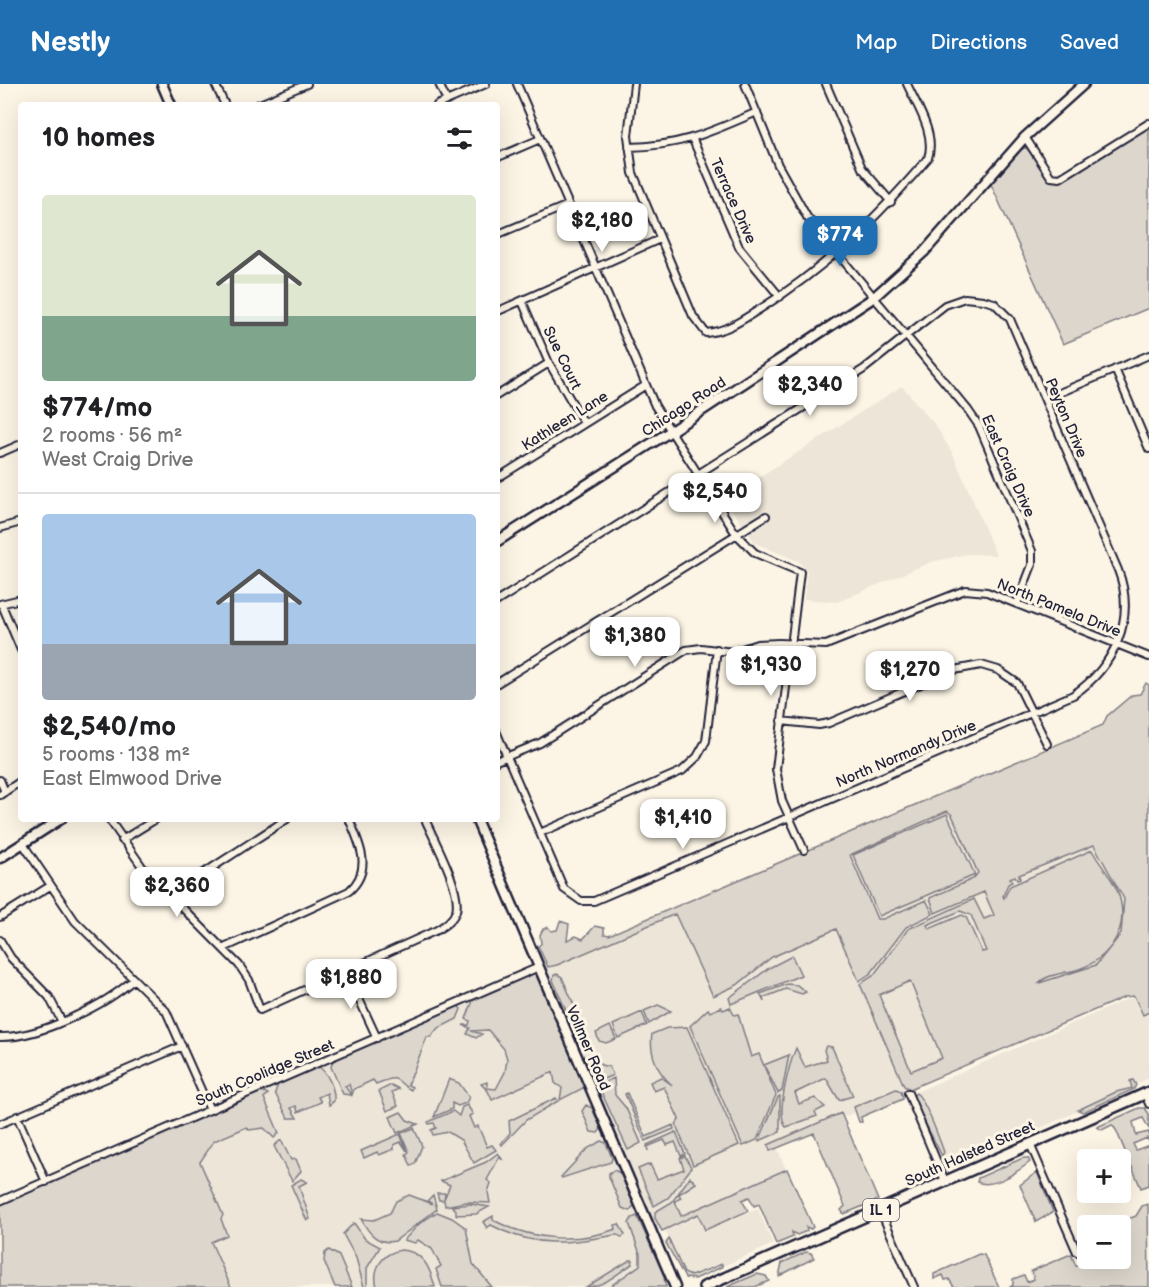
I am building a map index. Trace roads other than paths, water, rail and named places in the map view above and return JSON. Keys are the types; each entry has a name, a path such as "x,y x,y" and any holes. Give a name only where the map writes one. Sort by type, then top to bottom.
{"main road":[{"name":"South Halsted Street","path":"704,1287 1147,1093"}],"street":[{"path":"162,84 170,102"},
{"path":"215,84 224,102"},
{"path":"263,102 307,84"},
{"path":"440,84 447,101 486,84"},
{"path":"516,84 646,385 671,431 736,534 755,553 800,572 776,780 789,818 804,850"},
{"path":"634,84 628,147 633,173 693,315 706,333 724,332 780,297 837,254 891,202 928,158 932,148 930,136 907,84"},
{"name":"East Craig Drive","path":"745,84 796,201 873,298 976,420 1032,551 1032,565 1017,604"},
{"path":"826,84 862,168 891,202"},
{"name":"Chicago Road","path":"500,539 671,431 873,298 924,252 1025,137 1084,84"},
{"path":"628,147 655,147 693,140 757,112"},
{"path":"1025,137 1048,174 1056,179 1149,123"},
{"path":"500,156 540,139"},
{"name":"Terrace Drive","path":"693,140 739,247 780,297"},
{"path":"500,233 568,205"},
{"path":"500,310 596,269 660,238"},
{"name":"Peyton Drive","path":"500,599 864,369 949,303 965,298 994,303 1010,319 1122,581 1125,614 1117,644"},
{"name":"Sue Court","path":"522,301 549,363 584,423"},
{"path":"1045,399 1149,355"},
{"path":"500,394 549,363"},
{"path":"1115,369 1149,449"},
{"name":"Kathleen Lane","path":"500,476 646,385"},
{"path":"0,453 18,445"},
{"path":"500,682 766,516"},
{"path":"0,528 18,523"},
{"name":"North Pamela Drive","path":"500,759 540,743 681,653 695,648 733,652 757,644 812,646 832,644 965,590 987,592 1149,657"},
{"path":"18,600 1,604 18,643"},
{"name":"North Normandy Drive","path":"540,833 564,889 576,899 590,902 598,900 1033,712 1086,686 1106,666 1117,644"},
{"path":"500,740 540,833 682,771 697,756 708,732 717,649"},
{"path":"781,721 819,725 829,723 954,670 975,665 992,667 1011,678 1022,689 1047,744"},
{"path":"0,780 3,793 18,783"},
{"path":"0,858 56,822"},
{"path":"111,822 143,867 224,948 249,980 260,1010 347,973 451,921 456,912 456,891 426,822"},
{"path":"122,840 151,822"},
{"path":"176,900 204,873 282,822"},
{"path":"224,948 349,891 357,884 364,864 361,848 350,822"},
{"name":"Vollmer Road","path":"477,822 675,1287"},
{"path":"23,844 75,921 166,1011 210,1110"},
{"path":"0,917 50,886"},
{"path":"0,940 11,958 49,997 61,1020"},
{"name":"South Coolidge Street","path":"0,1201 539,967"},
{"path":"347,973 376,1038"},
{"path":"0,1037 35,1031 61,1020 113,997 134,979"},
{"path":"0,1124 182,1046"},
{"path":"908,1093 945,1181"},
{"path":"1147,1093 1149,1104"},
{"path":"17,1116 46,1182"},
{"path":"1030,1144 1077,1252"},
{"path":"880,1210 914,1287"}]}
